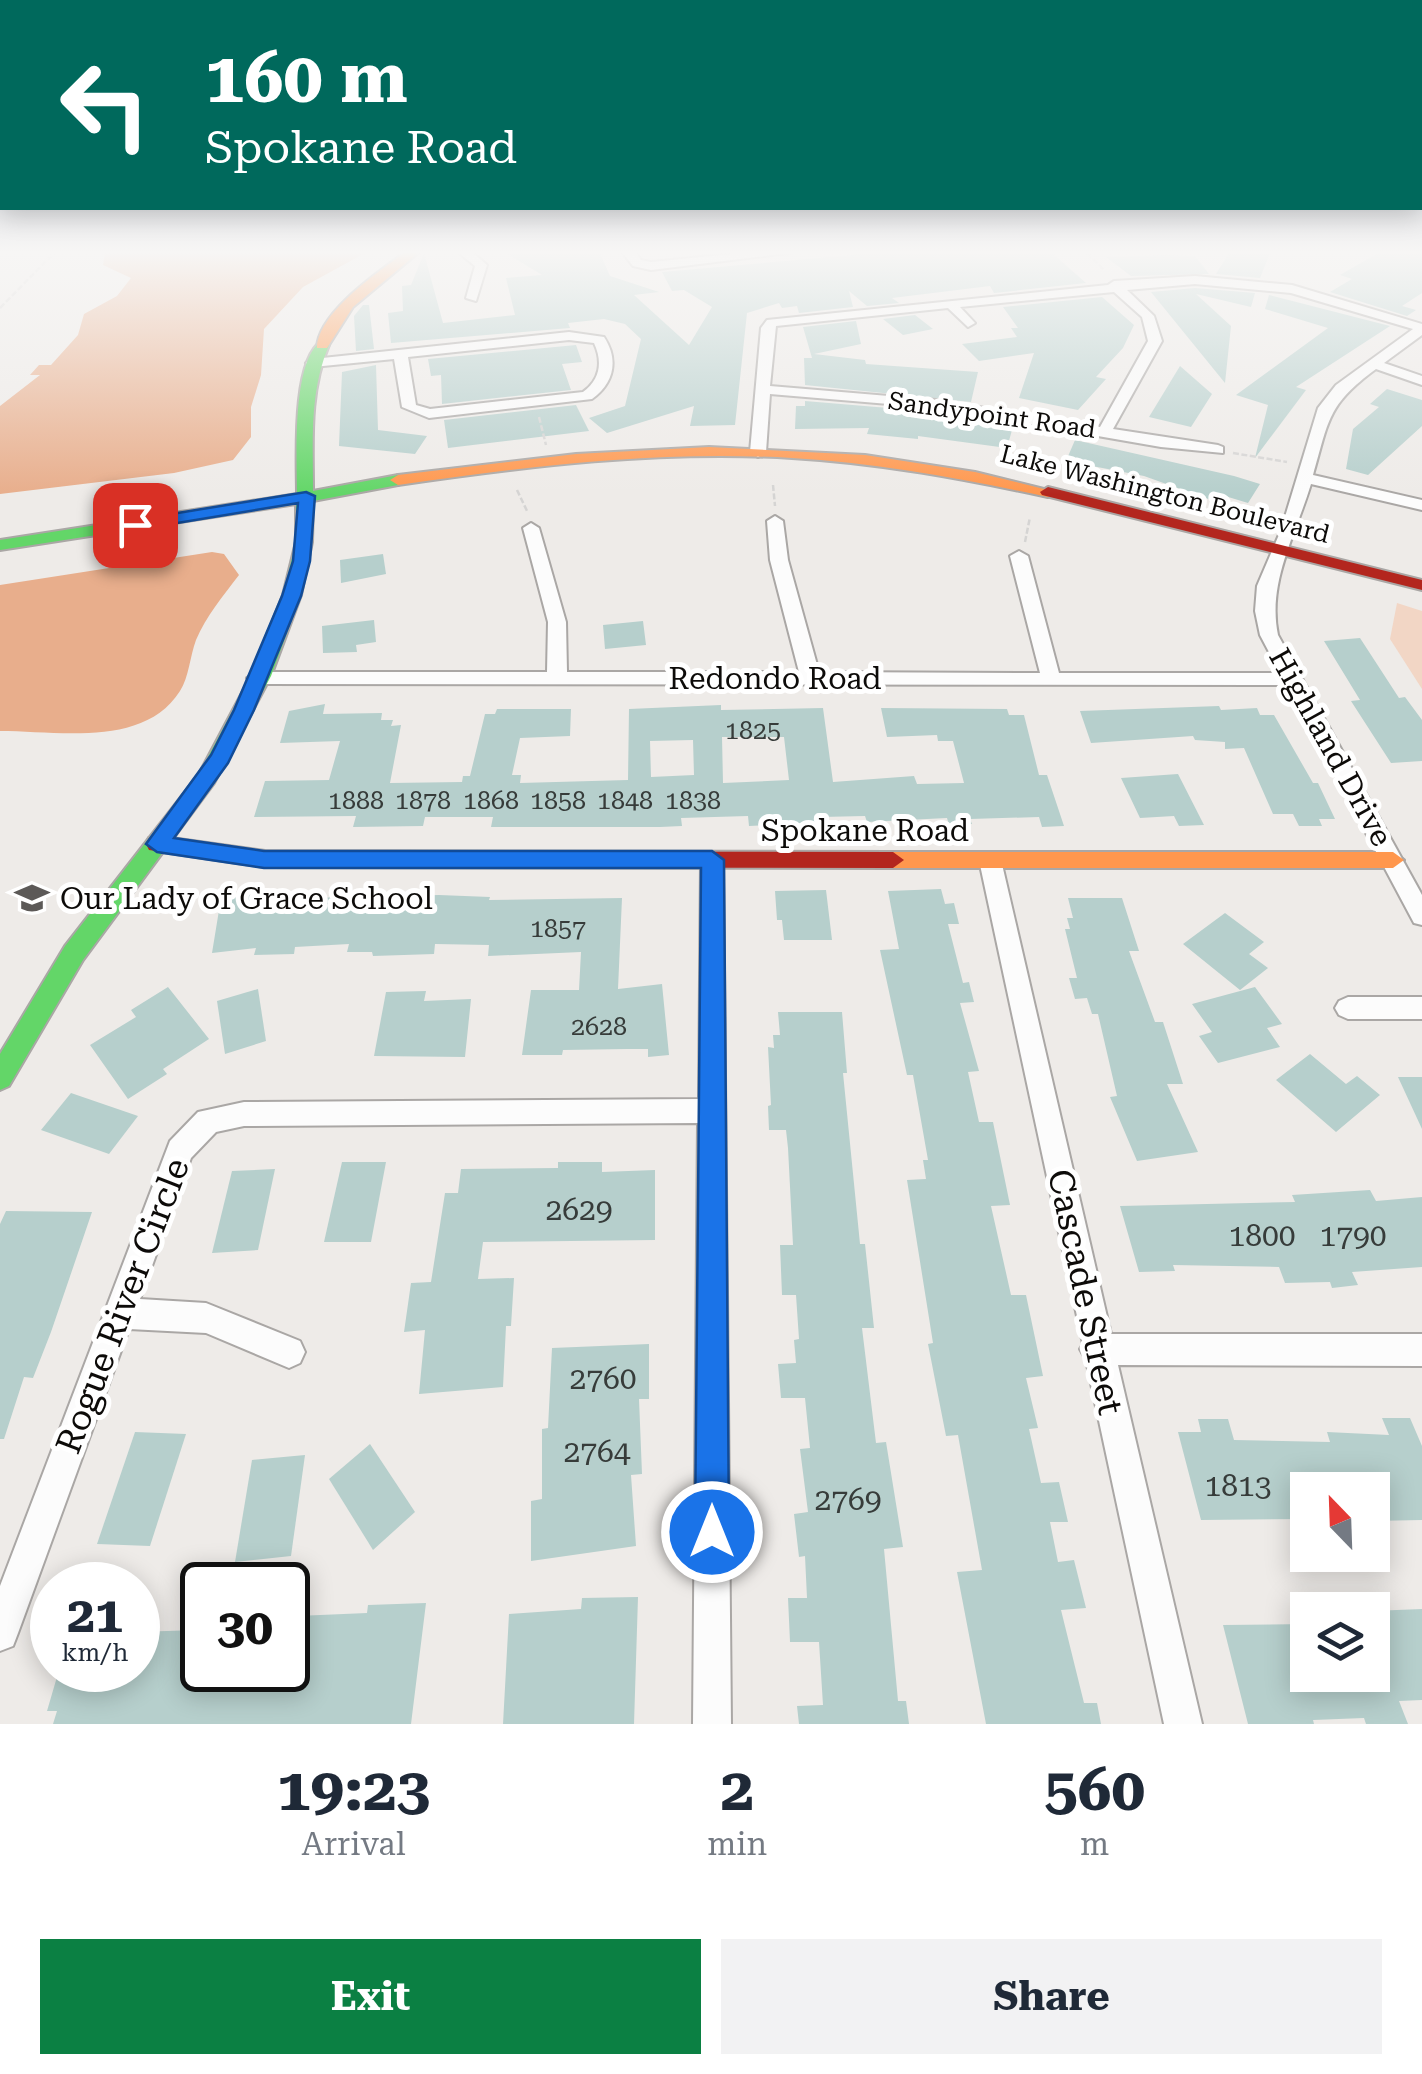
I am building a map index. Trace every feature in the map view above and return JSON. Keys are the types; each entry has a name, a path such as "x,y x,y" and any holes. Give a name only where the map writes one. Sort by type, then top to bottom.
{"street":[{"path":"0,1078 43,998 220,758 257,678 292,596 302,561 306,496 304,395 313,362 330,333"},
{"path":"758,452 768,333"},
{"path":"1104,431 1155,341 1153,333"},
{"name":"Highland Drive","path":"1416,333 1341,388 1325,408 1308,472 1266,586 1264,612 1269,635 1422,916"},
{"path":"313,362 400,353 579,336 599,340 607,361 601,386 587,396 429,414 408,406 400,353"},
{"path":"1374,364 1422,381"},
{"name":"Sandypoint Road","path":"765,390 910,401 1104,431 1166,445 1218,450"},
{"name":"Lake Washington Boulevard","path":"0,544 540,461 632,454 758,452 985,477 1108,503 1278,552 1422,586"},
{"path":"1308,472 1422,505"},
{"path":"775,521 774,549 801,624 810,679"},
{"path":"531,528 557,622 558,677"},
{"path":"1019,556 1051,679"},
{"name":"Redondo Road","path":"257,678 1294,679"},
{"name":"Spokane Road","path":"157,844 264,860 1393,860"},
{"path":"712,860 712,1724"},
{"name":"Cascade Street","path":"990,860 1096,1349 1183,1724"},
{"path":"1348,1008 1422,1008"},
{"name":"Rogue River Circle","path":"0,1633 180,1150 208,1121 244,1114 711,1110"},
{"path":"119,1314 206,1318 289,1352"},
{"path":"1096,1349 1422,1350"}],"path":[{"path":"538,413 547,446"},
{"path":"1218,450 1308,472"},
{"path":"772,485 775,521"},
{"path":"518,490 531,528"},
{"path":"1019,556 1030,534 1030,517"}],"shaded area":[{"path":"264,333 261,375 251,407 251,437 233,460 174,473 0,494 0,406 40,375 30,375 39,365 51,365 78,335"},
{"path":"212,552 224,554 239,575 205,623 183,685 164,709 123,729 73,733 0,731 0,585"},
{"path":"1397,603 1422,611 1422,689 1390,639"}],"building":[{"path":"355,333 372,333 374,349 356,351"},
{"path":"390,333 505,333 391,343"},
{"path":"635,333 676,333 689,345 696,333 745,333 735,425 690,426 694,406 607,433 589,418 625,406 641,339"},
{"path":"805,333 859,333 861,344 814,354 865,360 866,364 978,372 971,402 805,385 804,358 812,358"},
{"path":"1015,333 1130,333 1123,348 1096,377 1106,379 1078,410 1019,398 1034,353 979,361 962,344 1017,337"},
{"path":"1185,333 1230,333 1225,383"},
{"path":"1321,333 1379,333 1296,387 1306,390 1255,458 1268,405 1236,395"},
{"path":"576,345 582,362 562,364 571,390 442,404 441,375 431,376 428,359"},
{"path":"376,365 378,430 427,436 415,454 339,446 342,372"},
{"path":"1180,366 1212,394 1191,427 1149,417"},
{"path":"1387,389 1422,400 1422,426 1368,475 1346,469 1353,429 1379,407 1370,404"},
{"path":"805,401 936,412 967,417 965,423 1012,430 1007,448 918,436 867,434 869,428 795,429 796,406 805,406"},
{"path":"576,405 589,431 448,448 444,420"},
{"path":"1075,440 1260,484 1248,503 1215,493 1211,500 1144,476 1066,461"},
{"path":"383,554 386,574 341,583 340,560"},
{"path":"374,620 376,642 356,645 357,652 323,653 322,626"},
{"path":"643,621 646,645 605,649 603,625"},
{"path":"1360,638 1399,698 1405,697 1422,720 1422,761 1391,763 1351,701 1360,700 1324,641"},
{"path":"325,704 323,714 382,713 381,720 393,720 391,726 401,725 390,783 462,782 463,776 470,776 485,714 495,714 497,709 571,709 570,736 520,738 512,775 521,775 520,783 628,780 629,709 721,705 721,710 823,708 833,782 914,776 917,784 964,783 953,741 938,741 937,735 887,737 881,708 1007,709 1009,715 1024,715 1039,775 1047,775 1064,826 1042,827 1039,817 970,819 972,824 949,825 947,818 867,822 865,816 821,817 822,827 801,827 801,823 749,826 748,816 681,818 682,826 660,827 491,827 493,817 425,817 423,826 353,827 356,816 254,817 265,781 329,780 340,741 280,743 289,711","holes":["722,737 784,737 789,780 723,783","693,740 694,775 651,777 650,741"]},
{"path":"1219,706 1221,710 1257,708 1260,715 1274,715 1313,783 1318,783 1335,819 1319,819 1322,826 1299,826 1293,814 1273,814 1244,748 1225,749 1225,742 1195,740 1193,736 1091,743 1080,711"},
{"path":"1178,774 1204,825 1179,826 1174,816 1140,818 1121,778"},
{"path":"941,889 945,904 954,903 959,924 948,924 963,983 969,982 974,1002 960,1003 979,1071 968,1072 979,1122 993,1122 1010,1205 991,1206 1011,1295 1026,1295 1043,1376 1026,1378 1038,1428 1029,1429 1041,1483 1059,1482 1068,1522 1050,1522 1058,1562 1074,1560 1086,1608 1061,1610 1084,1703 1097,1703 1101,1724 986,1724 957,1572 982,1570 958,1435 946,1436 928,1344 933,1343 907,1180 926,1179 923,1160 928,1160 913,1075 907,1075 880,950 899,949 888,891"},
{"path":"826,890 832,940 784,940 782,920 777,920 775,891"},
{"path":"261,894 260,899 439,895 490,897 489,900 622,898 618,989 662,984 669,1055 648,1057 648,1049 627,1049 522,1055 531,990 579,990 581,952 488,956 489,945 435,944 434,954 373,956 372,952 347,952 349,944 295,947 294,954 254,955 256,948 212,953 221,898"},
{"path":"1068,898 1122,898 1139,951 1129,951 1155,1022 1163,1022 1183,1084 1167,1084 1198,1152 1137,1161 1110,1097 1117,1096 1098,1014 1092,1014 1087,998 1075,999 1069,978 1077,978 1065,929 1070,929 1067,918 1073,918"},
{"path":"1225,913 1264,942 1249,954 1268,968 1240,990 1183,944"},
{"path":"168,987 209,1039 163,1069 167,1074 128,1099 90,1045 136,1017 131,1010"},
{"path":"1255,987 1282,1024 1267,1028 1280,1047 1218,1063 1199,1036 1212,1032 1192,1004"},
{"path":"258,989 266,1041 225,1054 217,1001"},
{"path":"426,991 424,1001 471,999 465,1057 374,1056 386,992"},
{"path":"778,1012 842,1012 847,1073 843,1073 860,1244 865,1244 874,1328 862,1328 876,1443 886,1442 903,1547 884,1549 898,1701 906,1701 909,1724 799,1724 797,1706 823,1705 819,1642 790,1642 788,1598 807,1598 805,1556 799,1557 794,1514 808,1512 800,1449 810,1448 805,1398 781,1398 778,1364 796,1363 794,1340 799,1339 796,1295 782,1295 780,1245 793,1245 786,1130 769,1130 768,1047 774,1048 773,1035 780,1035"},
{"path":"1310,1054 1346,1084 1357,1076 1380,1095 1336,1132 1276,1080"},
{"path":"1398,1077 1422,1077 1422,1129"},
{"path":"71,1093 138,1116 109,1154 41,1130"},
{"path":"342,1162 386,1162 371,1242 324,1242"},
{"path":"558,1162 602,1162 602,1172 655,1170 655,1240 483,1242 478,1279 514,1278 511,1326 506,1326 503,1387 419,1394 425,1330 404,1332 411,1283 431,1282 445,1193 458,1193 461,1169 558,1168"},
{"path":"275,1169 258,1250 212,1253 232,1171"},
{"path":"1370,1190 1376,1201 1422,1197 1422,1267 1352,1272 1358,1285 1332,1288 1330,1282 1285,1283 1279,1267 1173,1265 1175,1271 1139,1272 1120,1206 1295,1202 1292,1195"},
{"path":"6,1211 92,1212 33,1378 24,1377 4,1439 0,1439 0,1224"},
{"path":"649,1344 649,1399 639,1399 642,1474 631,1475 636,1546 531,1561 531,1501 542,1499 542,1429 548,1428 552,1348"},
{"path":"1382,1418 1410,1418 1422,1446 1422,1520 1390,1521 1390,1472 1290,1472 1290,1519 1201,1520 1178,1432 1201,1432 1198,1419 1228,1419 1234,1440 1330,1442 1327,1432 1389,1435"},
{"path":"135,1432 186,1434 150,1546 97,1544"},
{"path":"370,1444 415,1512 373,1550 329,1479"},
{"path":"305,1455 291,1556 235,1562 252,1460"},
{"path":"638,1597 634,1724 503,1724 509,1614 581,1609 582,1598"},
{"path":"426,1603 411,1724 53,1724 57,1711 47,1711 53,1692 160,1692 160,1631 180,1631 180,1692 310,1692 310,1615 367,1613 368,1605"},
{"path":"1422,1609 1422,1700 1399,1701 1408,1724 1366,1724 1364,1718 1313,1720 1314,1724 1248,1724 1223,1625 1290,1624 1290,1692 1390,1692 1390,1610"}],"traffic: fast":[{"path":"0,1078 74,953 207,778 261,676 292,595 304,542 306,410 311,371 322,345"},
{"path":"0,545 229,512 398,480"}],"traffic: slow":[{"path":"322,345 327,333"},
{"path":"398,480 576,458 754,452 902,465 1048,492"},
{"path":"893,860 1393,860"}],"traffic: jam":[{"path":"1048,492 1422,585"},
{"path":"157,844 265,859 893,860"}],"place":[{"name":"Our Lady of Grace School","path":"32,898"}],"route":[{"path":"135,525 265,506 306,496 302,561 292,596 244,710 220,758 157,844 264,860 712,860 712,1532"}]}
